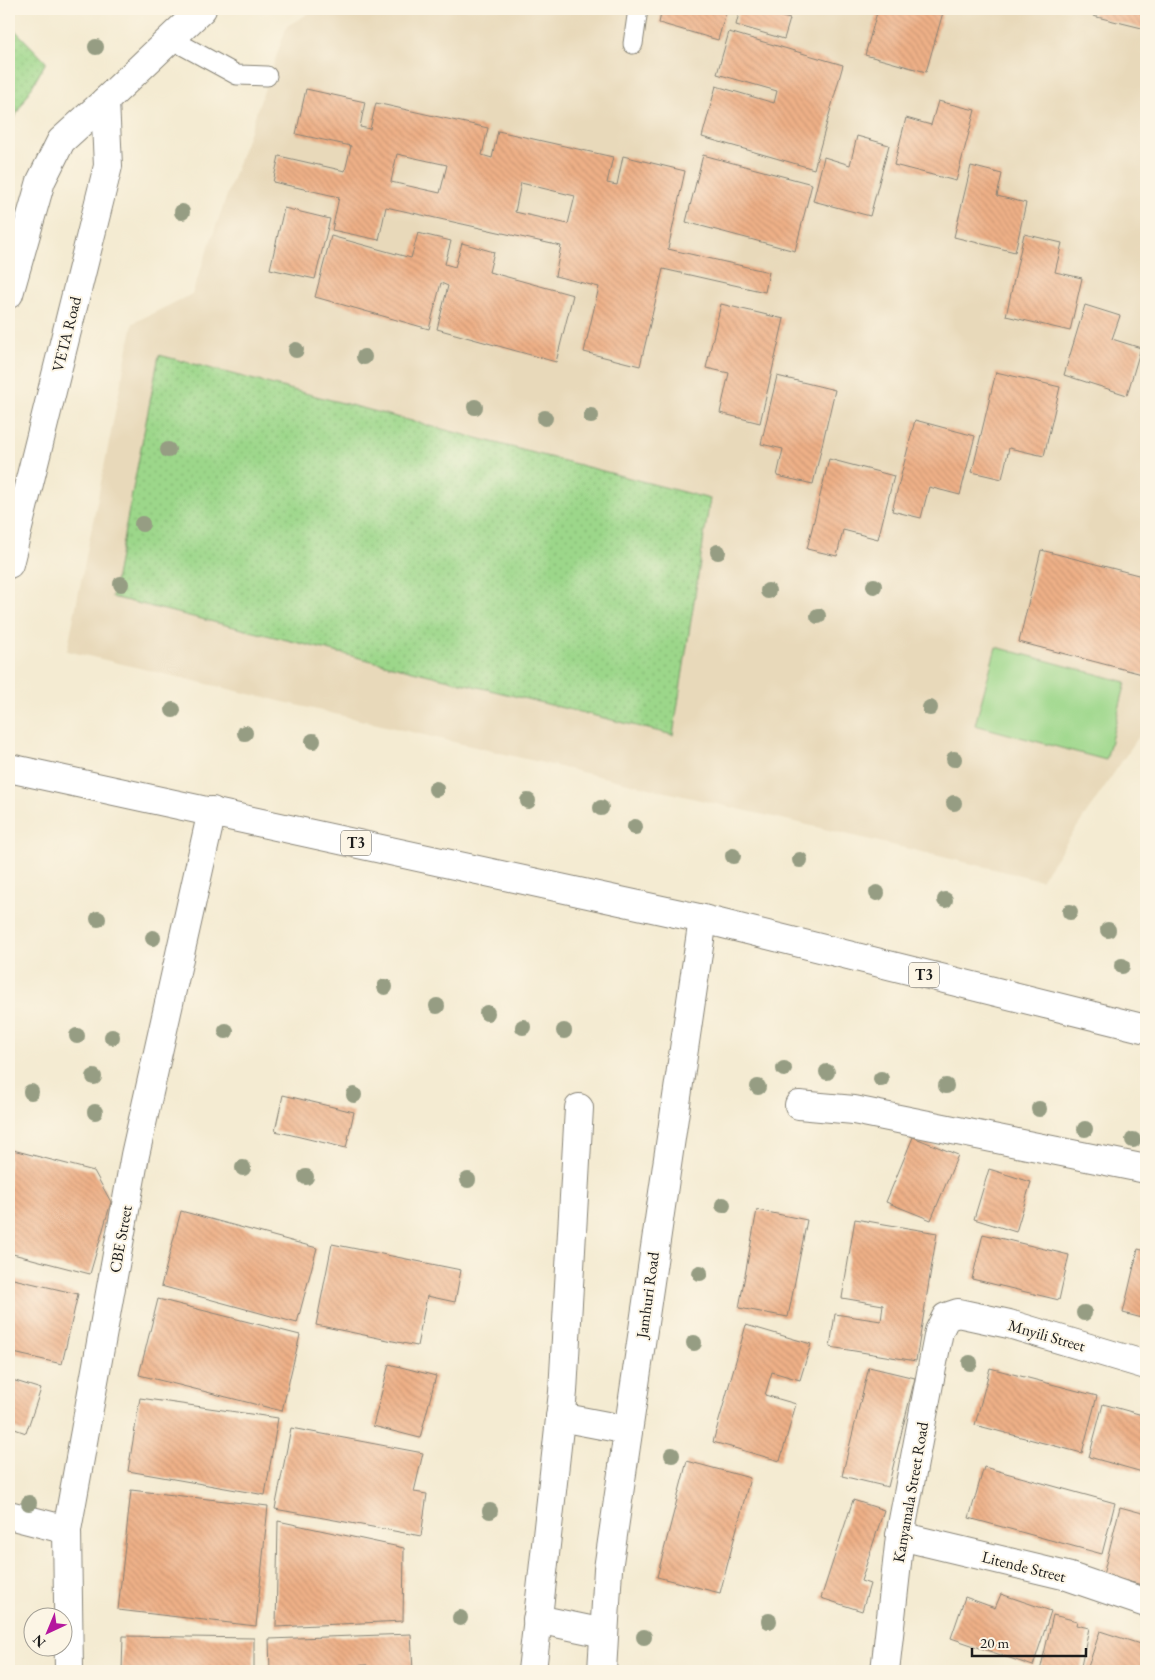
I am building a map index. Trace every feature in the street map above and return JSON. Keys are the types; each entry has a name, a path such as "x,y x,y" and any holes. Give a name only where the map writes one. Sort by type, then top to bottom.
{"main road":[{"path":"9,294 41,181 61,141 202,9"},
{"name":"VETA Road","path":"9,564 108,166 105,101"},
{"name":"T3","path":"9,768 703,919 1146,1029"},
{"name":"CBE Street","path":"69,1671 67,1530 135,1155 212,811"},
{"name":"Jamhuri Road","path":"602,1671 608,1569 703,919"},
{"path":"799,1106 854,1110 1146,1168"},
{"path":"532,1671 560,1417 579,1108"},
{"name":"Mnyili Street","path":"946,1316 958,1313 1009,1324 1146,1365"},
{"name":"Kanyamala Street Road","path":"885,1671 900,1536 939,1331 946,1316"},
{"path":"560,1417 628,1430"},
{"path":"9,1515 67,1530"},
{"name":"Litende Street","path":"900,1536 1067,1576 1146,1603"},
{"path":"537,1619 604,1633"}],"lane":[{"path":"633,44 638,9"},
{"path":"171,39 237,75 268,76"}],"shaded area":[{"path":"316,9 1146,9 1146,726 1041,880 67,651 133,323 192,294 287,26"}],"green space":[{"path":"9,24 46,62 9,127"},
{"path":"159,355 710,499 673,735 112,597"},
{"path":"996,647 1126,682 1106,760 975,725"}],"building":[{"path":"662,9 727,9 718,40 659,23"},
{"path":"740,9 753,9 790,19 784,39 736,25"},
{"path":"878,9 944,9 926,72 865,55"},
{"path":"1094,9 1146,9 1146,29 1093,16"},
{"path":"729,32 843,65 814,169 702,137 716,86 774,103 777,91 717,74"},
{"path":"306,89 365,102 360,127 370,129 376,103 488,128 482,155 492,158 498,131 613,157 607,183 617,185 623,156 685,171 668,249 769,272 765,292 663,269 640,366 584,352 599,287 555,276 561,246 386,207 379,240 332,230 339,197 273,182 279,156 345,171 351,146 296,134","holes":["397,154 447,165 440,193 391,182","521,183 575,196 568,224 515,212"]},
{"path":"938,101 975,110 956,181 894,165 906,118 931,125"},
{"path":"857,136 889,145 870,216 813,201 824,157 850,165"},
{"path":"703,155 812,184 795,251 686,222"},
{"path":"971,166 1002,174 997,196 1026,203 1015,252 954,237"},
{"path":"284,208 330,219 315,279 270,269"},
{"path":"418,233 451,241 445,264 455,267 462,243 494,252 489,272 573,295 556,362 437,329 448,286 441,283 429,329 315,297 331,236 411,258"},
{"path":"1024,234 1062,243 1055,272 1082,278 1070,331 1006,316"},
{"path":"721,304 784,319 760,423 720,413 729,373 706,368"},
{"path":"1085,305 1120,316 1112,339 1141,348 1127,395 1064,375"},
{"path":"996,372 1060,387 1044,456 1009,448 1002,479 972,472"},
{"path":"777,376 835,390 813,484 777,476 783,449 761,444"},
{"path":"915,420 975,436 960,495 929,487 921,518 892,511"},
{"path":"829,459 894,476 878,539 843,530 837,556 807,549"},
{"path":"1041,550 1146,577 1146,675 1019,642"},
{"path":"283,1095 354,1112 346,1148 275,1131"},
{"path":"913,1137 958,1155 931,1220 886,1202"},
{"path":"9,1149 94,1171 111,1202 90,1274 9,1253"},
{"path":"989,1169 1031,1182 1016,1232 974,1219"},
{"path":"757,1210 807,1220 788,1317 739,1308"},
{"path":"181,1211 317,1248 297,1323 161,1286"},
{"path":"855,1219 937,1233 916,1361 830,1347 835,1314 881,1321 883,1305 842,1298"},
{"path":"983,1234 1069,1255 1059,1300 972,1279"},
{"path":"332,1244 461,1270 455,1302 427,1296 417,1346 316,1325"},
{"path":"1138,1249 1146,1251 1146,1319 1123,1313"},
{"path":"9,1278 78,1294 62,1364 9,1352"},
{"path":"158,1299 300,1335 282,1411 139,1375"},
{"path":"746,1325 811,1344 800,1380 772,1372 765,1395 796,1404 780,1461 713,1442"},
{"path":"389,1364 436,1376 420,1438 373,1426"},
{"path":"869,1367 915,1378 888,1487 842,1476"},
{"path":"990,1368 1097,1396 1082,1453 975,1425"},
{"path":"9,1379 41,1389 26,1433 9,1427"},
{"path":"140,1398 278,1418 265,1495 128,1471"},
{"path":"1103,1404 1146,1416 1146,1473 1089,1457"},
{"path":"291,1428 423,1453 414,1492 427,1494 421,1536 275,1509"},
{"path":"687,1461 750,1478 720,1593 657,1577"},
{"path":"984,1467 1115,1503 1102,1554 969,1518"},
{"path":"131,1490 268,1506 256,1626 118,1610"},
{"path":"853,1500 884,1510 861,1581 870,1584 862,1611 821,1598"},
{"path":"1120,1507 1146,1514 1146,1586 1103,1575"},
{"path":"278,1521 404,1548 403,1621 276,1627"},
{"path":"1001,1594 1051,1611 1033,1666 951,1638 965,1597 995,1608"},
{"path":"1053,1615 1077,1621 1076,1625 1089,1628 1080,1671 1040,1671"},
{"path":"1100,1631 1146,1646 1146,1671 1087,1670"},
{"path":"411,1634 413,1671 367,1671 367,1665 303,1668 303,1671 270,1671 269,1639"},
{"path":"123,1636 254,1638 254,1671 122,1671"}]}
